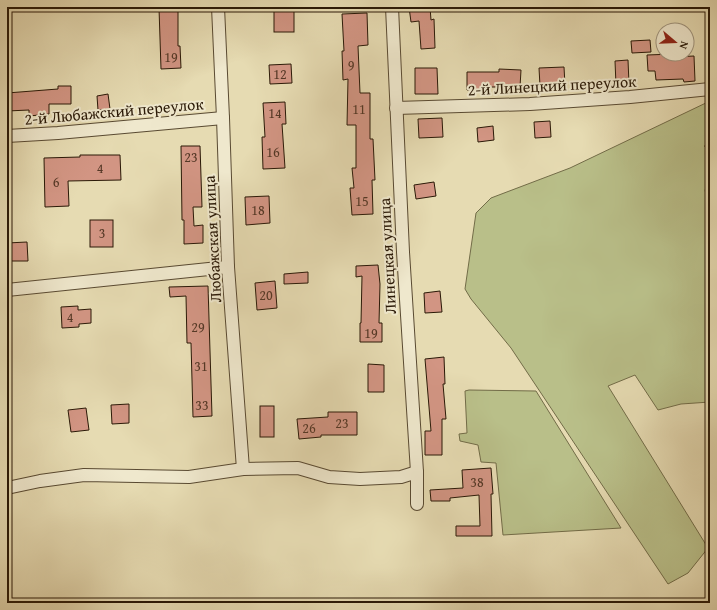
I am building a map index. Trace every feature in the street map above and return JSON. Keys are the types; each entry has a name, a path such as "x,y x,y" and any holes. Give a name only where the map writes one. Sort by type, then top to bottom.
{"street":[{"name":"Любажская улица","path":"218,7 224,118 228,267 243,469"},
{"name":"Линецкая улица","path":"392,7 403,252 417,472 417,504"},
{"name":"2-й Линецкий переулок","path":"396,108 530,104 630,97 710,88"},
{"name":"2-й Любажский переулок","path":"7,136 58,133 224,118"},
{"path":"7,290 228,267"},
{"path":"7,488 40,481 84,475 189,477 243,469 298,468 329,477 360,479 400,477 417,472"}],"green space":[{"path":"710,101 710,143 704,146 710,152 710,181 705,190 710,212 710,402 681,404 658,410 635,375 608,386 708,548 688,573 668,584 511,348 471,299 465,289 476,213 491,198 570,168"},
{"path":"465,391 536,391 621,528 503,535 496,463 481,462 478,445 460,441 459,434 467,433"}],"building":[{"path":"178,7 178,46 180,46 181,68 161,69 159,8"},
{"path":"274,7 294,7 294,32 274,32"},
{"path":"409,7 430,7 431,20 434,19 435,48 421,49 419,21 411,22"},
{"path":"367,13 368,45 358,46 360,93 370,93 370,139 373,139 375,180 372,180 373,214 352,215 350,188 354,188 352,168 356,168 356,125 347,125 348,79 343,80 342,51 344,51 342,14"},
{"path":"650,40 651,52 632,53 631,41"},
{"path":"647,55 655,55 655,62 694,62 695,81 684,82 683,79 656,80 655,71 648,71"},
{"path":"628,60 629,84 616,85 615,61"},
{"path":"291,64 292,83 270,84 269,65"},
{"path":"564,67 565,85 540,86 539,68"},
{"path":"415,68 437,68 438,94 415,94"},
{"path":"499,69 521,70 520,87 489,87 489,90 467,90 467,72 499,72"},
{"path":"58,86 71,86 71,104 49,104 49,114 29,116 29,110 7,111 7,93 58,89"},
{"path":"108,94 110,109 98,110 97,96"},
{"path":"285,102 286,124 282,124 285,168 263,169 262,137 265,137 263,103"},
{"path":"442,118 443,137 419,138 418,119"},
{"path":"550,121 551,137 535,138 534,122"},
{"path":"493,126 494,140 478,142 477,128"},
{"path":"181,146 200,146 202,207 193,207 194,226 203,225 203,243 184,244 184,220 182,220"},
{"path":"80,155 120,155 121,180 68,181 69,206 45,207 44,158 80,157"},
{"path":"434,182 436,196 416,199 414,185"},
{"path":"269,196 270,223 246,225 245,197"},
{"path":"90,220 113,220 113,247 90,247"},
{"path":"27,242 28,261 7,261 7,243"},
{"path":"378,265 380,284 379,323 382,323 382,342 360,342 362,276 356,277 356,266"},
{"path":"308,272 308,283 284,284 284,274"},
{"path":"275,281 277,308 257,310 255,283"},
{"path":"208,286 212,416 193,417 191,343 187,343 186,296 170,297 169,287"},
{"path":"440,291 442,312 425,313 424,293"},
{"path":"78,306 78,310 91,309 91,323 79,324 79,327 62,328 61,307"},
{"path":"444,357 445,384 443,384 446,419 442,419 442,455 425,455 425,431 431,431 425,359"},
{"path":"368,364 384,365 384,392 368,392"},
{"path":"129,404 129,423 112,424 111,405"},
{"path":"260,406 274,406 274,437 260,437"},
{"path":"86,408 89,430 71,432 68,410"},
{"path":"328,412 357,412 357,435 321,435 321,437 299,439 297,419 328,417"},
{"path":"491,468 493,494 491,494 492,536 456,536 456,526 480,526 479,495 450,498 450,501 431,501 430,490 463,488 462,470"}]}
